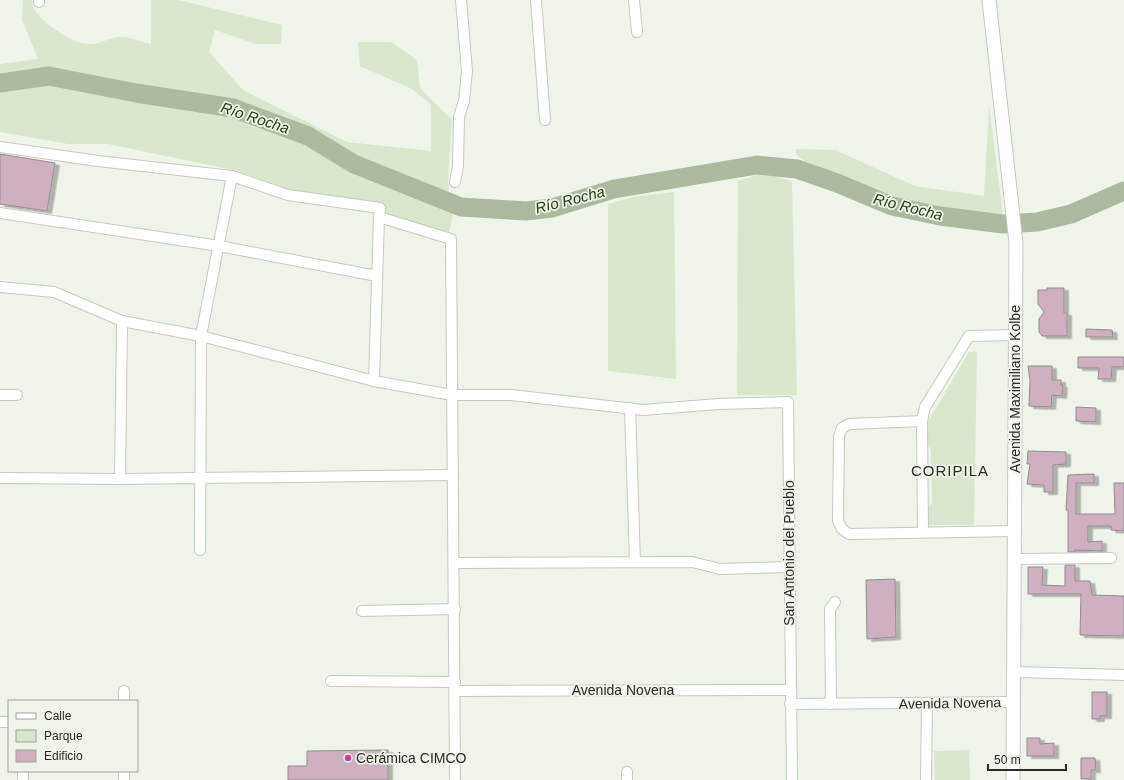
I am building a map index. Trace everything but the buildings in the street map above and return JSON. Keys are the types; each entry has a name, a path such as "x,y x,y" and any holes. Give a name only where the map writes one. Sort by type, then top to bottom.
{"main road":[{"name":"Avenida Maximiliano Kolbe","path":"989,0 1016,243 1013,780"}],"street":[{"path":"455,182 458,166 459,117 464,101 467,71 461,0"},
{"path":"536,0 545,120"},
{"path":"634,0 637,32"},
{"path":"0,147 98,161 232,176 288,196 380,208 374,381"},
{"path":"200,550 201,336 232,176"},
{"path":"0,213 219,246 377,276"},
{"path":"379,217 452,239 452,395 456,686 455,780"},
{"path":"0,287 54,292 122,321 201,336 374,381 452,395 511,395 630,408 635,562"},
{"path":"120,479 122,321"},
{"path":"923,532 922,421 925,407 969,336 1015,335"},
{"path":"0,395 17,395"},
{"name":"San Antonio del Pueblo","path":"630,408 643,410 718,404 788,402 792,780"},
{"path":"922,421 849,424 842,428 839,436 838,522 842,529 849,534 1015,531"},
{"path":"0,478 120,479 453,475"},
{"path":"1015,559 1111,558"},
{"path":"454,562 692,562 720,569 789,567"},
{"path":"831,704 830,609 835,602"},
{"path":"362,612 455,609"},
{"path":"1014,672 1124,675"},
{"name":"Avenida Novena","path":"331,681 456,686 790,690"},
{"name":"Avenida Novena","path":"790,704 1014,702"},
{"path":"926,780 927,703"}],"green space":[{"path":"23,0 32,0 34,9 38,15 51,27 84,44 95,44 113,38 125,37 151,44 151,0 178,0 282,25 281,44 256,44 215,30 209,52 243,90 347,142 431,151 431,105 412,89 360,66 358,42 391,42 417,60 420,88 452,120 448,179 449,192 393,172 345,151 315,132 237,102 142,87 47,69 0,76 0,64 38,59 22,20"},
{"path":"51,81 230,113 304,139 346,167 454,210 449,232 384,214 385,203 291,190 238,171 108,144 68,144 0,132 0,88"},
{"path":"989,106 1003,215 982,215 893,200 805,161 796,155 796,149 835,150 915,186 984,196"},
{"path":"757,175 774,175 792,182 797,395 737,395 738,181"},
{"path":"674,192 676,379 608,371 608,204 632,197"},
{"path":"977,351 974,525 928,525 928,507 932,503 931,450 927,444 927,423 969,352"},
{"path":"969,750 970,780 935,780 934,751"}],"waterway":[{"name":"Río Rocha","path":"0,83 49,76 136,93 233,108 308,136 354,164 461,207 526,211 552,208 614,189 757,165 797,169 837,183 892,206 940,216 1003,224 1037,222 1071,214 1124,191"}],"place":[{"name":"Cerámica CIMCO","path":"348,758"}],"district":[{"name":"CORIPILA","path":"950,471"}]}
